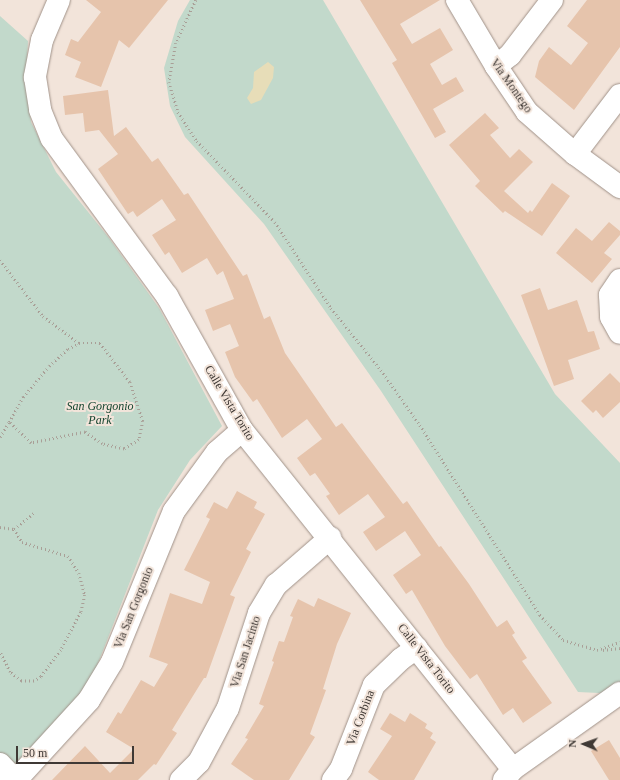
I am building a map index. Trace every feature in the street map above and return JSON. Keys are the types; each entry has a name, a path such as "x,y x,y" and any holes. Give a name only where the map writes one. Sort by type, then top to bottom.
{"street":[{"name":"Calle Vista Torito","path":"59,0 42,40 35,77 40,110 52,139 88,192 168,296 242,430 417,648 509,775"},
{"name":"Via Montego","path":"457,0 496,66 528,112 575,154 620,187"},
{"path":"496,66 510,55 552,0"},
{"path":"575,154 620,95"},
{"path":"620,280 610,295 611,317 620,333"},
{"name":"Via San Gorgonio","path":"16,780 88,700 112,662 174,511 217,452 242,430"},
{"name":"Via San Jacinto","path":"181,780 199,762 228,708 259,613 276,585 330,538"},
{"name":"Via Corbina","path":"333,780 341,769 374,685 401,659 417,648"},
{"path":"509,775 620,693"},
{"path":"0,764 16,780"}],"path":[{"path":"196,0 176,43 169,82 178,112 197,141 275,222 331,308 381,370 420,425 540,615 563,640 597,650 620,648"},
{"path":"0,260 42,316 79,343"},
{"path":"0,437 23,397 49,366 68,349 79,343 100,343 130,382 143,421 139,440 124,449 102,444 85,432 31,443 9,422"},
{"path":"0,527 14,528 34,513"},
{"path":"0,652 10,672 21,681 34,680 41,676 61,650 80,612 84,596 79,573 68,556 22,542 14,528"},
{"path":"597,650 620,642"}],"green space":[{"path":"190,0 323,0 555,394 620,463 620,694 578,692 381,391 264,224 185,137 170,106 164,68 178,21"},
{"name":"San Gorgonio Park","path":"0,16 28,41 26,77 31,122 56,172 109,238 159,308 222,426 190,460 158,510 95,671 70,708 0,779"}],"sand":[{"path":"268,62 274,67 273,78 261,100 251,104 247,98 253,88 254,72"}],"building":[{"path":"86,0 168,0 129,48 119,40 101,87 75,77 81,62 65,55 71,39 78,42 101,12"},
{"path":"360,0 440,0 400,24 412,44 440,28 453,50 430,64 442,85 456,77 464,91 433,109 446,132 435,138 392,63 397,60"},
{"path":"587,0 620,0 620,47 574,110 535,77 539,61 549,47 571,65 588,43 567,26"},
{"path":"108,90 114,136 126,127 152,162 158,158 184,195 188,193 243,276 247,274 264,319 270,316 285,353 336,427 342,423 403,504 407,501 439,547 441,546 469,584 497,627 507,620 515,633 512,635 527,658 522,661 552,703 523,723 513,708 503,715 477,674 470,679 445,646 412,590 406,594 393,575 421,555 405,531 376,551 363,532 385,517 368,494 339,515 326,496 330,494 315,473 310,476 297,458 322,439 307,419 282,438 257,399 253,402 235,377 225,352 239,346 230,324 213,331 205,310 234,299 223,271 217,275 207,258 182,273 169,252 165,255 152,235 176,220 162,199 137,217 133,211 128,214 98,169 118,154 99,130 85,132 83,113 65,115 63,96"},
{"path":"485,113 499,128 490,135 510,158 519,149 533,162 504,191 528,213 530,210 532,212 552,183 570,196 542,236 505,211 503,213 475,186 480,181 449,145"},
{"path":"609,222 620,231 620,235 604,253 612,259 592,283 556,253 576,228 592,241"},
{"path":"540,288 548,310 577,300 588,332 594,331 600,349 568,360 574,379 554,386 521,295"},
{"path":"610,373 620,383 620,402 603,418 596,410 593,413 581,401"},
{"path":"237,491 257,502 254,508 265,514 246,549 251,552 230,595 235,597 206,678 204,678 172,730 177,733 156,765 154,764 138,780 52,780 85,746 110,773 134,749 106,732 118,712 121,714 141,680 154,687 168,664 149,657 170,593 202,604 210,582 184,570 210,519 206,517 214,502 227,509"},
{"path":"318,598 351,613 337,644 323,689 326,690 310,734 315,737 289,780 254,780 231,764 248,739 245,738 264,706 259,704 274,662 272,661 279,641 284,642 293,617 290,616 298,599 314,607"},
{"path":"390,713 405,722 410,713 427,724 425,728 433,733 430,738 436,742 414,780 379,780 368,772 392,736 380,729"},
{"path":"609,740 620,758 620,780 609,780 591,751"}]}
